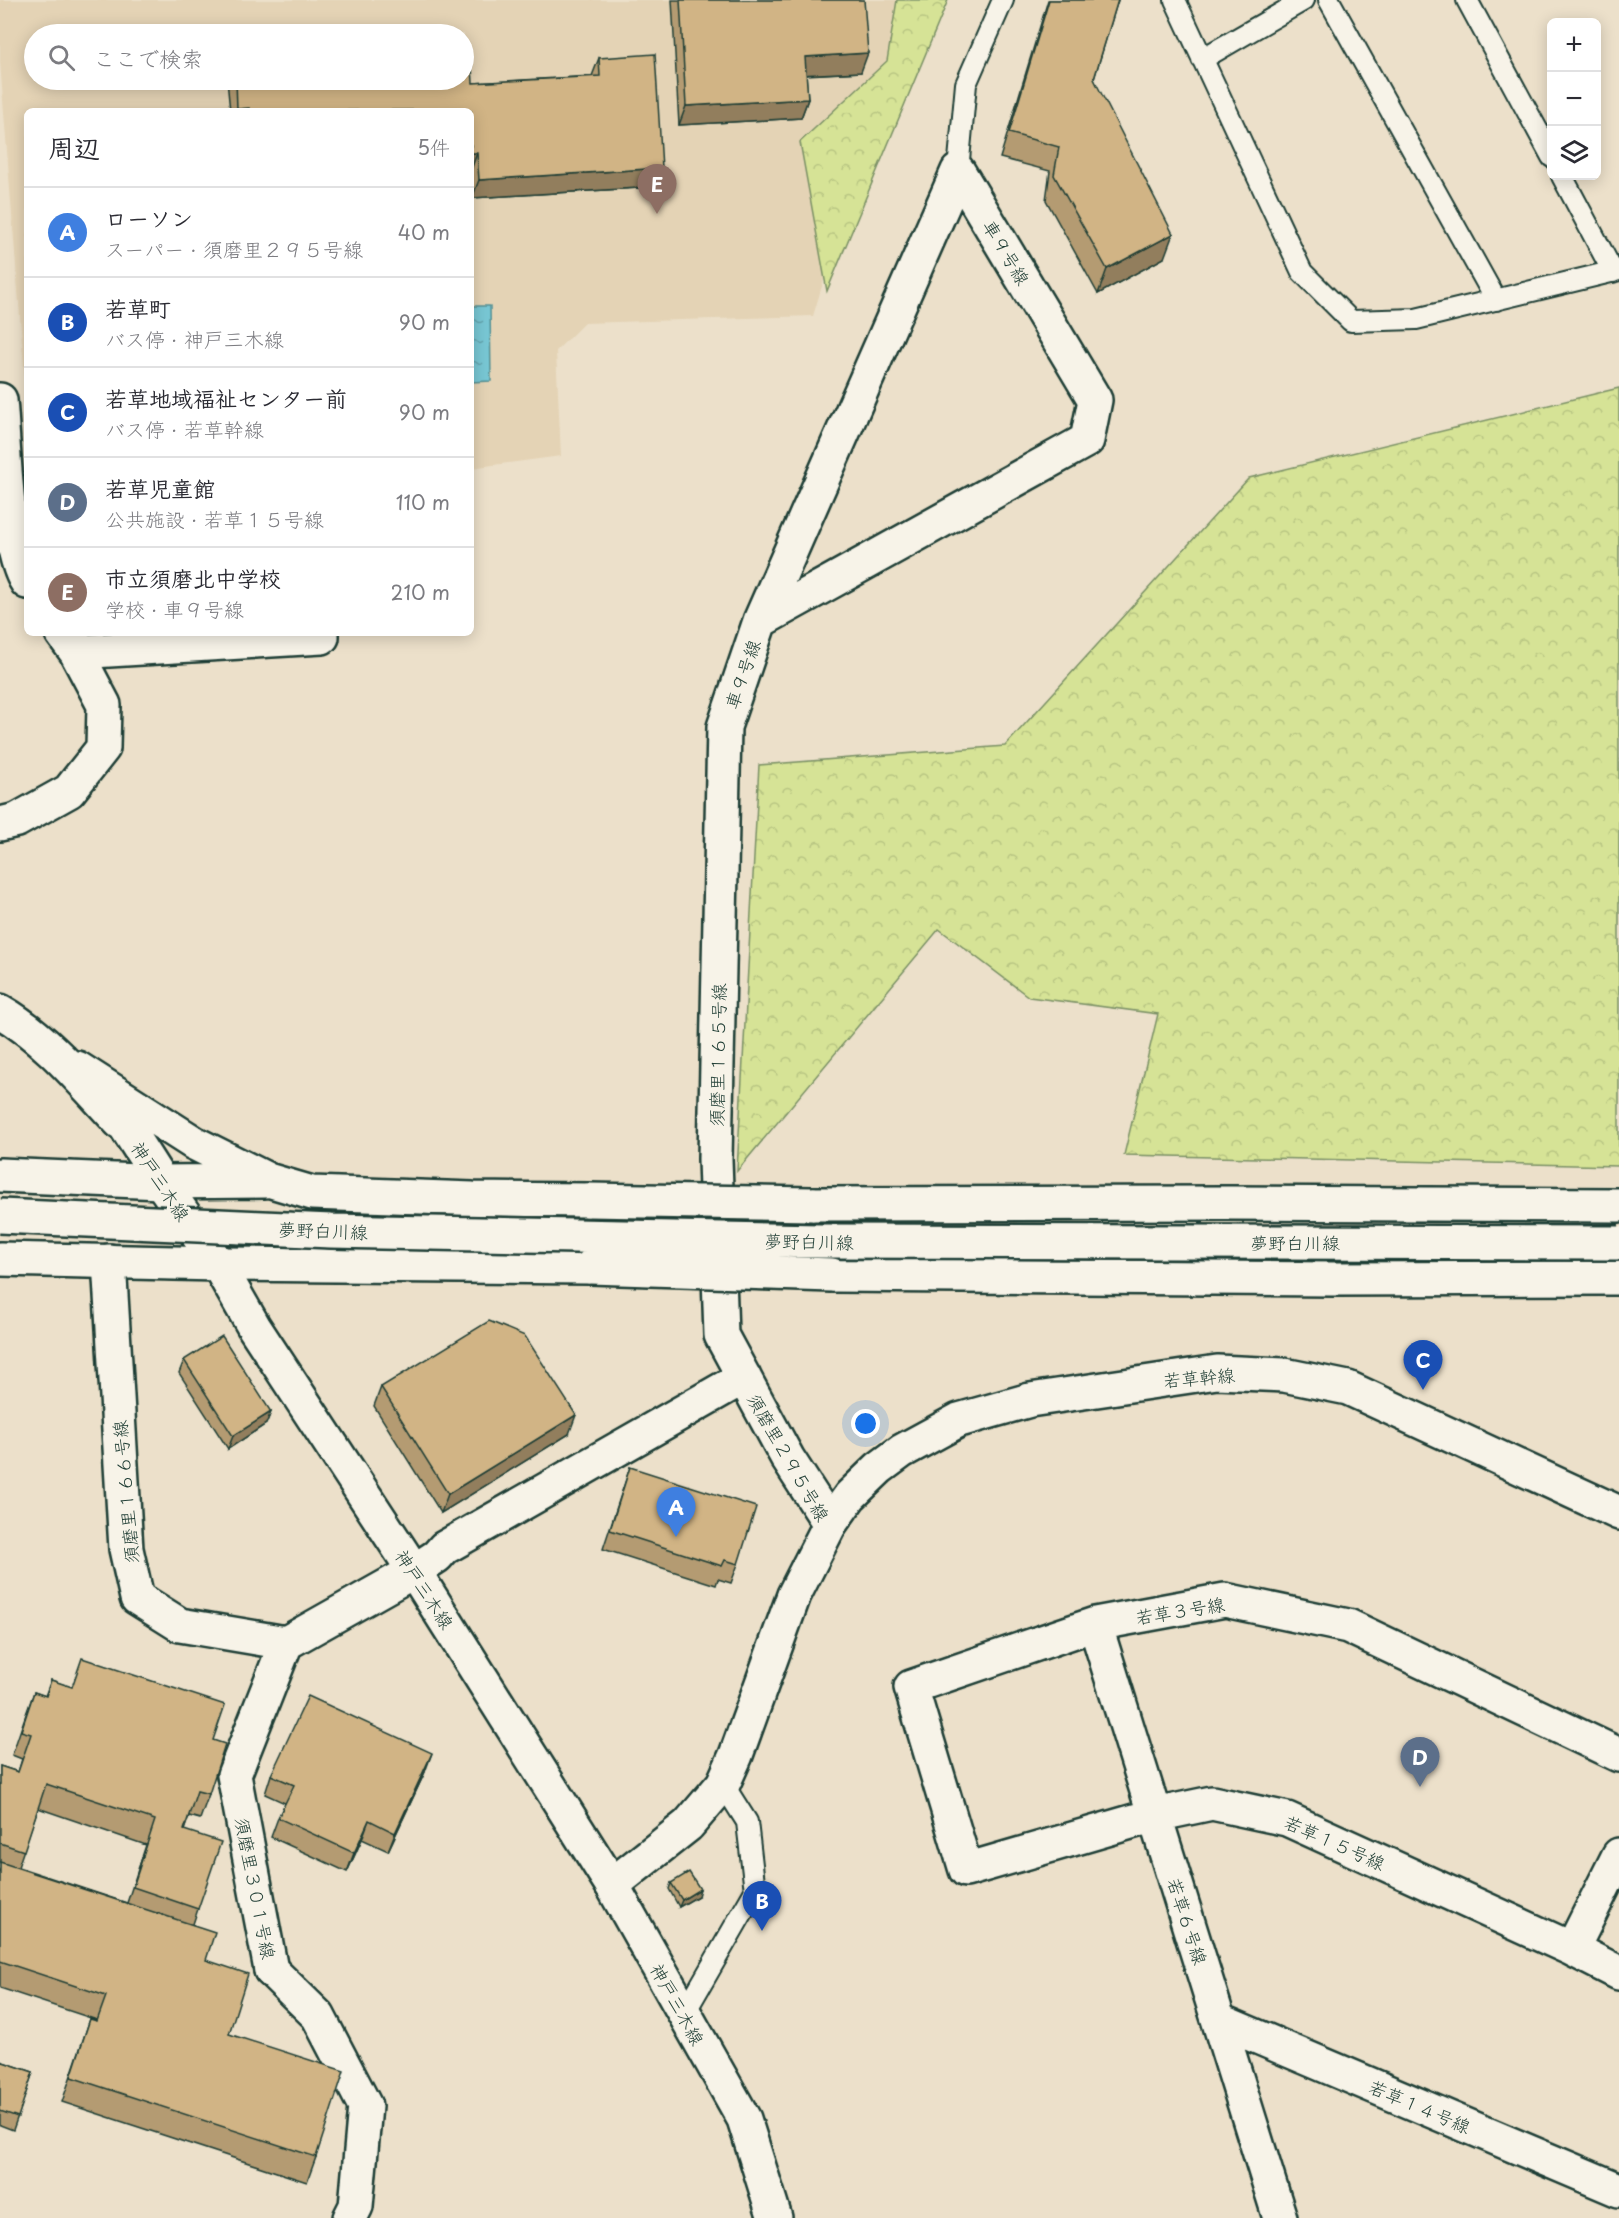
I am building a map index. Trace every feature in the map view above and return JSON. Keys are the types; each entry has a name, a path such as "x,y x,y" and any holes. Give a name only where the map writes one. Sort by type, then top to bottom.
{"street":[{"name":"車９号線","path":"760,621 1087,440 1095,400 958,171"},
{"name":"車９号線","path":"724,727 760,621 958,171"},
{"path":"0,400 19,530 20,572 24,578"},
{"path":"0,824 17,820 69,791 103,748 104,705 69,643 322,636"},
{"name":"須磨里１６５号線","path":"724,727 714,1159 721,1335 744,1377"},
{"name":"神戸三木線","path":"0,1011 56,1054 124,1124 218,1264 254,1327 414,1572 612,1885 744,2120 774,2218"},
{"path":"56,1054 194,1143 268,1180 312,1193 473,1199 812,1204 1619,1205"},
{"path":"0,1175 161,1182 268,1180"},
{"name":"夢野白川線","path":"0,1216 331,1232 808,1241 1619,1243"},
{"path":"0,1259 218,1264 590,1267 832,1275 1335,1279 1619,1278"},
{"name":"須磨里１６６号線","path":"109,1261 126,1549 137,1598 180,1625 286,1643"},
{"name":"若草幹線","path":"830,1524 850,1496 879,1468 902,1450 959,1420 1030,1400 1217,1372 1284,1375 1348,1388 1619,1513"},
{"name":"須磨里２９５号線","path":"414,1572 437,1556 444,1548 744,1377 788,1459 830,1524 794,1595 740,1744 723,1784 687,1825 612,1885"},
{"path":"286,1643 414,1572"},
{"name":"若草３号線","path":"966,1870 910,1687 1095,1624 1225,1600 1347,1626 1619,1755"},
{"name":"若草６号線","path":"1095,1624 1280,2218"},
{"name":"須磨里３０１号線","path":"286,1643 234,1775 271,1970 318,2016 364,2106 356,2206 350,2218"},
{"name":"若草１５号線","path":"966,1870 1155,1815 1212,1803 1287,1819 1572,1949 1619,1973"},
{"path":"1572,1949 1619,1855"},
{"name":"若草１４号線","path":"1220,2021 1619,2190"}],"lane":[{"path":"958,171 966,84 1003,0"},
{"path":"1175,0 1302,272 1351,321 1416,319 1616,271 1564,180"},
{"path":"1202,59 1304,0"},
{"path":"1329,0 1496,300"},
{"path":"1467,0 1547,150"},
{"path":"684,2014 755,1891 747,1822 723,1784"}],"shaded area":[{"path":"0,0 908,0 813,316 584,323 556,351 561,456 474,468 474,108 24,108 24,368 0,62"}],"green space":[{"path":"897,0 948,0 827,291 800,142 887,61"},
{"path":"1619,388 1619,1166 1124,1155 1158,1014 1029,997 939,929 737,1171 759,765 1005,746 1249,478"}],"water":[{"path":"474,306 490,306 491,381 474,382"}],"building":[{"path":"680,0 864,0 868,53 805,57 808,99 686,106"},
{"path":"1049,0 1118,0 1094,79 1173,234 1107,269 1054,175 1059,147 1009,133"},
{"path":"655,54 662,168 479,180 477,153 474,153 474,108 237,108 236,90 474,90 474,83 600,76 599,58"},
{"path":"489,1321 525,1336 576,1415 448,1494 381,1387"},
{"path":"222,1336 271,1412 233,1436 184,1360"},
{"path":"630,1467 756,1507 738,1564 725,1560 722,1566 610,1530"},
{"path":"82,1658 225,1705 213,1740 225,1744 209,1794 197,1791 184,1830 221,1842 198,1909 133,1887 155,1820 46,1784 24,1851 0,1843 0,1766 18,1772 31,1734 21,1731 34,1692 46,1696 51,1680 72,1687"},
{"path":"308,1696 432,1753 395,1833 369,1820 354,1853 278,1818 294,1785 271,1775"},
{"path":"0,1862 215,1932 206,1960 248,1974 229,2034 344,2071 316,2157 71,2077 90,2019 97,2021 106,1996 0,1961"},
{"path":"689,1872 700,1889 682,1900 671,1883"},
{"path":"0,2061 33,2072 18,2117 0,2111"}],"place":[{"name":"市立須磨北中学校","path":"657,214"},
{"name":"若草地域福祉センター前","path":"1423,1390"},
{"name":"ローソン","path":"676,1537"},
{"name":"若草児童館","path":"1420,1787"},
{"name":"若草町","path":"762,1931"}]}
